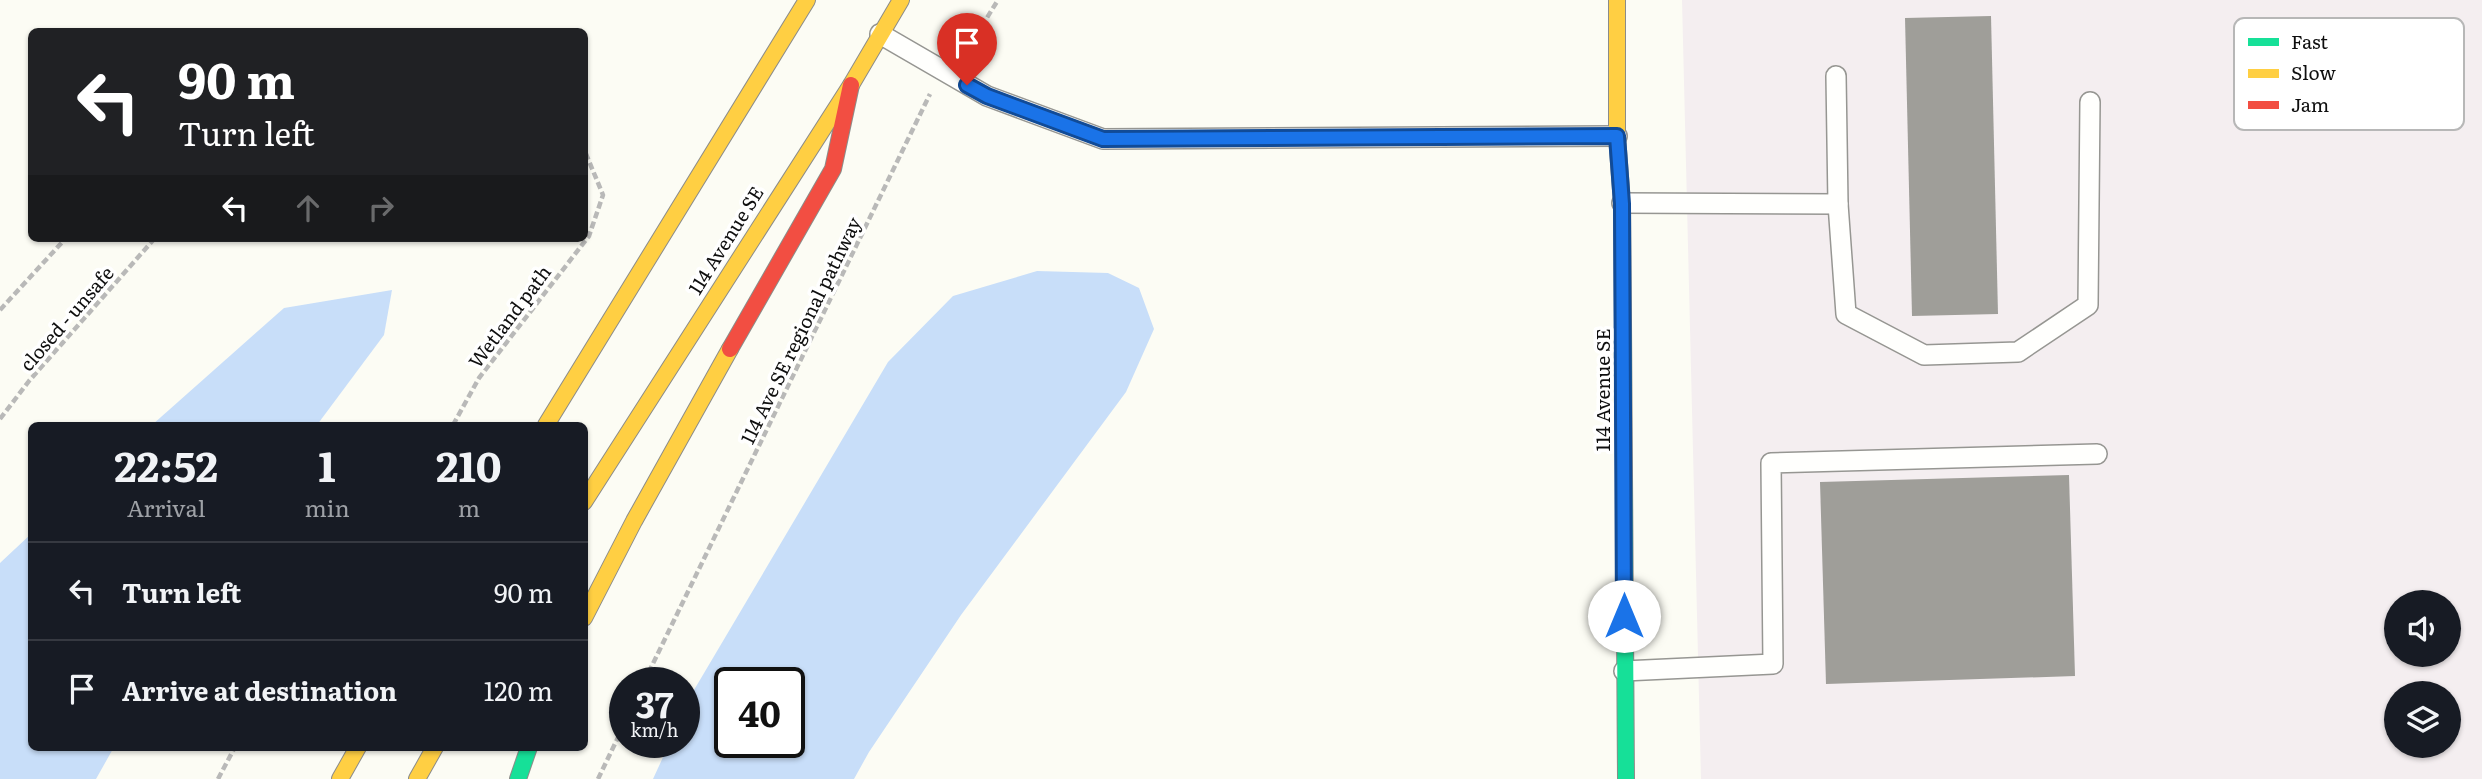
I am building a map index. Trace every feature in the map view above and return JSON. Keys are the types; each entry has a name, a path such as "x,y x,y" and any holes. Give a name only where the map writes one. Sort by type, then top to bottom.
{"main road":[{"path":"548,422 807,0"},
{"name":"114 Avenue SE","path":"588,496 851,85 901,0"},
{"name":"114 Avenue SE","path":"1617,0 1617,136 1622,204 1626,779"},
{"path":"588,610 738,334 833,169 851,85"},
{"path":"340,779 356,751"},
{"path":"417,779 433,751"},
{"path":"518,779 528,751"}],"lane":[{"path":"880,34 987,96 1103,139 1617,136"},
{"path":"1836,76 1838,204 1846,314 1924,355 2018,352 2088,305 2090,102"},
{"path":"1622,204 1838,204"},
{"path":"1624,671 1773,664 1772,463 2096,454"}],"path":[{"name":"114 Ave SE regional pathway","path":"651,667 930,93 972,45 998,0"},
{"name":"Wetland path","path":"588,159 603,195 588,237"},
{"path":"0,310 62,242"},
{"name":"closed - unsafe","path":"0,419 29,381 151,242"},
{"name":"Wetland path","path":"455,422 479,378 584,242"},
{"path":"218,779 233,751"},
{"path":"597,779 609,755"}],"shaded area":[{"path":"1682,0 2482,0 2482,779 1701,779"}],"water":[{"path":"1037,271 1108,273 1139,288 1154,329 1126,392 961,615 869,752 854,779 653,779 663,758 700,758 700,680 888,362 953,296"},
{"path":"392,290 384,335 319,422 155,422 284,308"},
{"path":"28,537 28,751 112,751 96,779 0,779 0,563"}],"building":[{"path":"1991,16 1998,314 1912,316 1905,18"},
{"path":"2069,475 2075,676 1826,684 1820,482"}],"traffic: fast":[{"path":"1623,323 1626,779"},
{"path":"518,779 528,751"}],"traffic: slow":[{"path":"548,422 807,0"},
{"path":"588,496 851,85 901,0"},
{"path":"1617,0 1617,136 1622,203 1623,323"},
{"path":"588,610 634,521 730,349"},
{"path":"340,779 356,751"},
{"path":"417,779 433,751"}],"traffic: jam":[{"path":"730,349 833,169 851,85"}],"route":[{"path":"967,85 987,96 1103,139 1617,136 1622,204 1624,616"}]}
